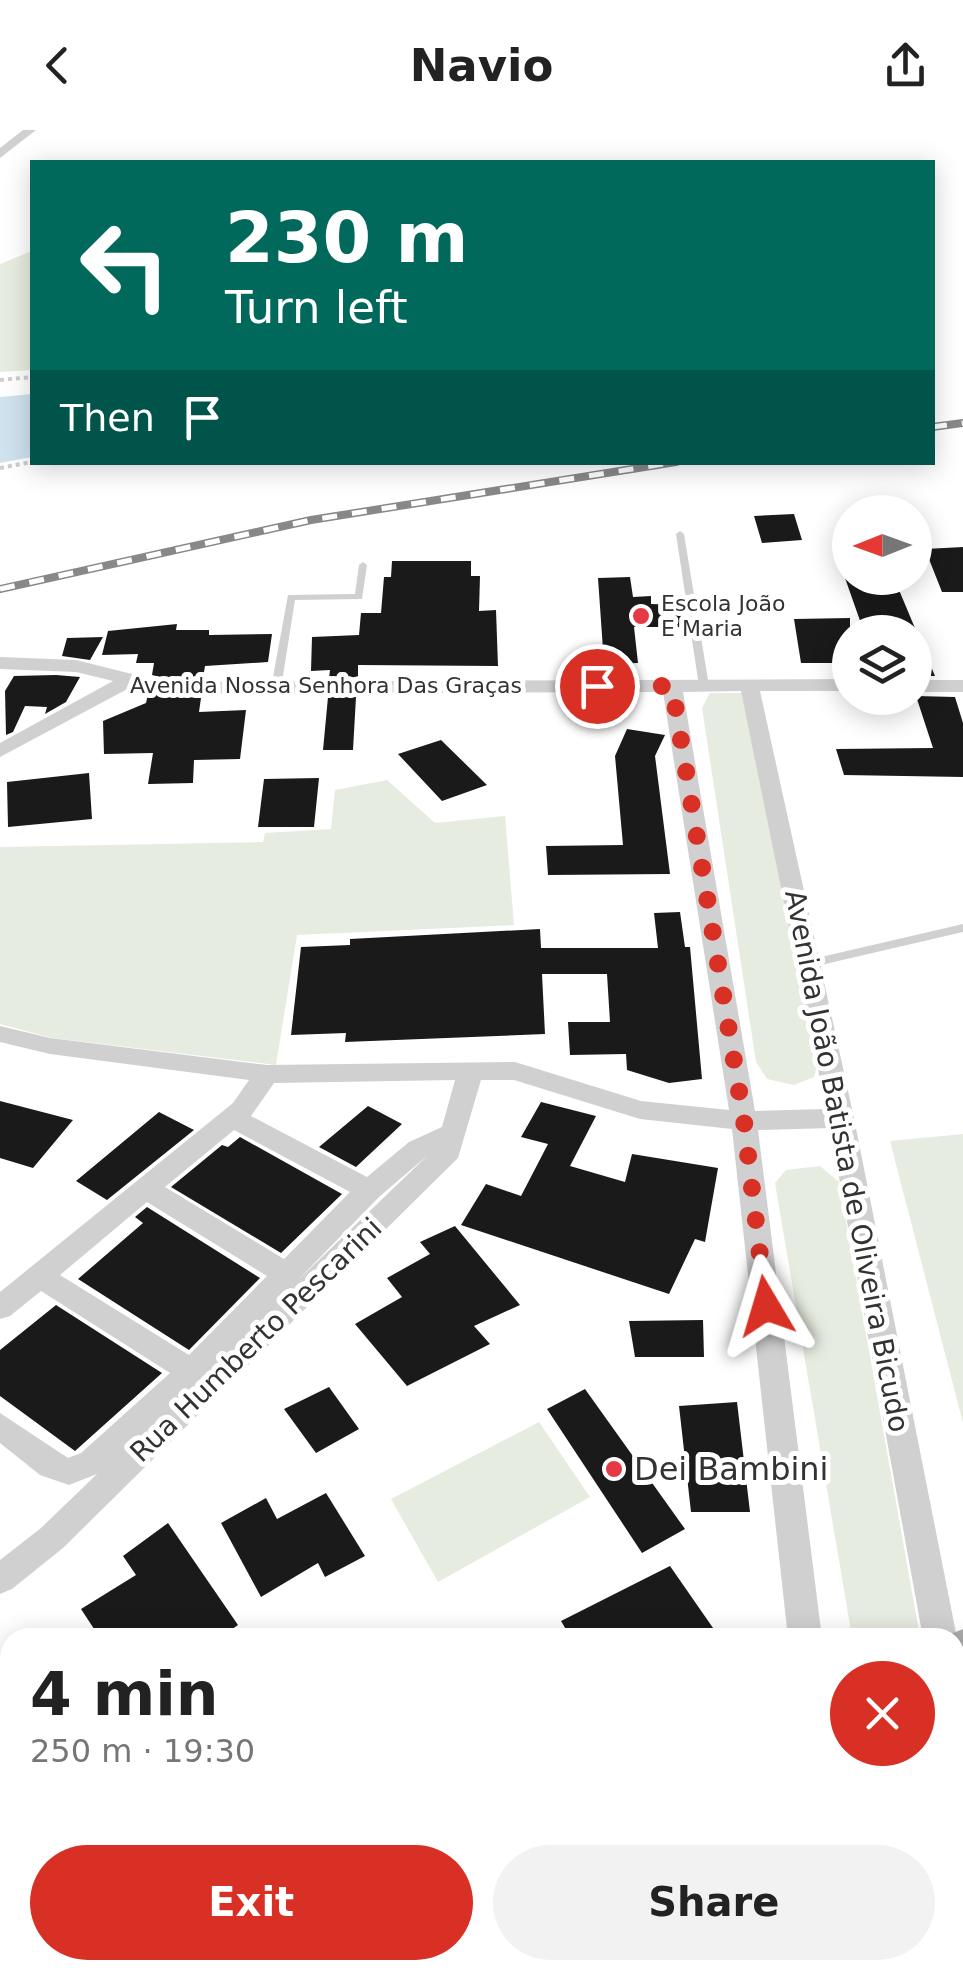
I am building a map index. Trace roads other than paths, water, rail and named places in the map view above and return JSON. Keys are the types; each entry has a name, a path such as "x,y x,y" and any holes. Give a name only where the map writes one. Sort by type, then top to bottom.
{"street":[{"path":"0,154 30,130"},
{"path":"0,663 76,666 128,681"},
{"name":"Avenida Nossa Senhora Das Graças","path":"0,752 128,681 164,688 832,685"},
{"name":"Avenida João Batista de Oliveira Bicudo","path":"750,684 841,1118 938,1628"},
{"path":"672,686 744,1121 804,1628"},
{"path":"932,686 963,686"},
{"path":"0,1035 50,1046 267,1074 514,1072 640,1110 744,1121 841,1118"},
{"name":"Rua Humberto Pescarini","path":"0,1579 52,1538 449,1151 470,1073"},
{"path":"0,1308 232,1117 267,1074"},
{"path":"232,1117 369,1190"},
{"path":"0,1426 51,1466 70,1472 92,1462 191,1372 369,1190 418,1148 451,1134"},
{"path":"146,1188 287,1274"},
{"path":"40,1276 191,1372"}],"lane":[{"path":"680,534 704,686"},
{"path":"276,688 291,596 359,597 362,566"},
{"path":"808,964 963,928"}],"water":[{"path":"30,394 30,457 0,463 0,397"}],"railway":[{"path":"935,427 963,423"},
{"path":"0,589 311,520 657,465"}],"place":[{"name":"Escola João E Maria","path":"641,616"},
{"name":"Dei Bambini","path":"614,1469"}]}
